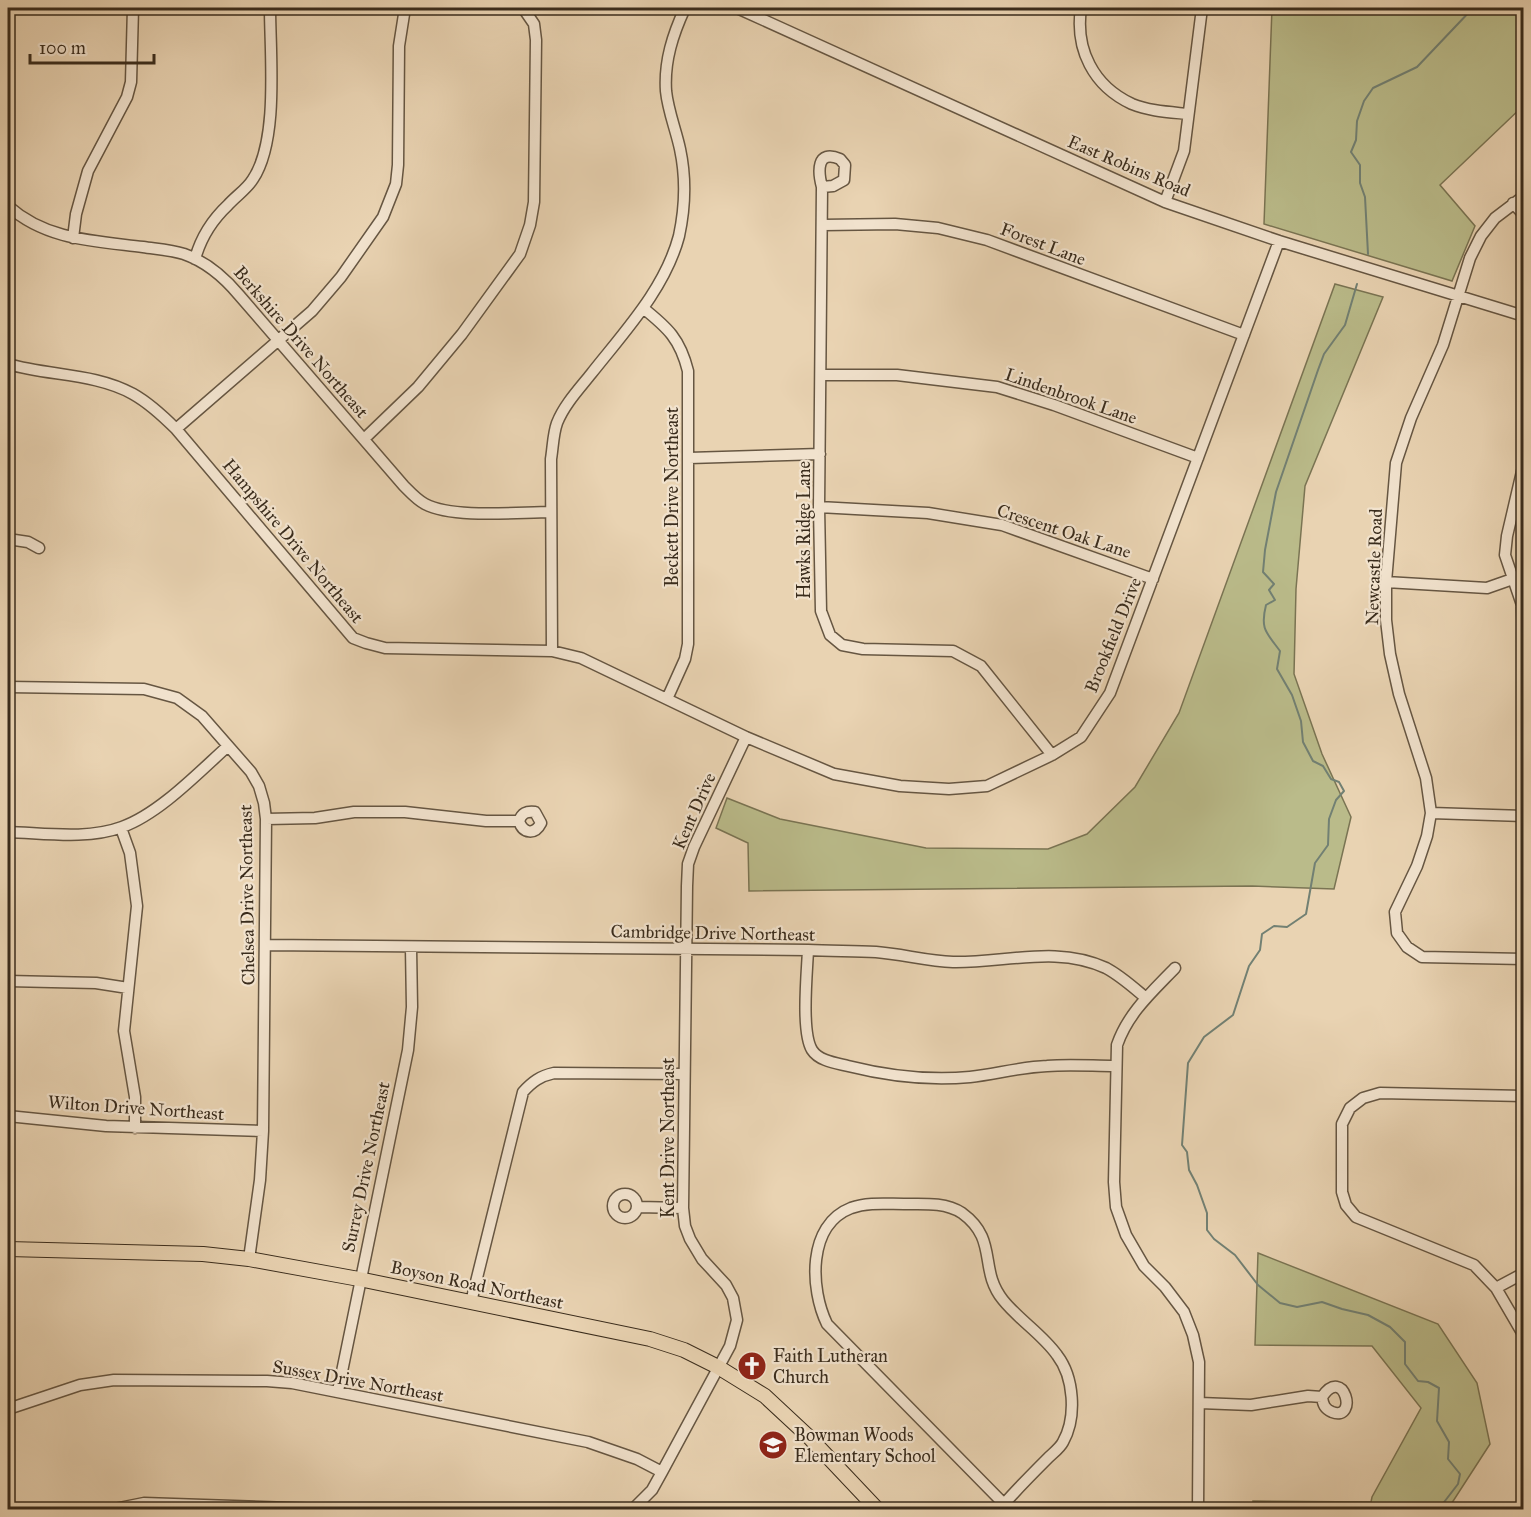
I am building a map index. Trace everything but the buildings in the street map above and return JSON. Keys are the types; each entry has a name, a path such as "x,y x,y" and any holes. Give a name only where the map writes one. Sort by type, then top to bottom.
{"main road":[{"name":"Boyson Road Northeast","path":"8,1249 203,1254 249,1259 650,1338 684,1350 718,1367 765,1396 878,1509"}],"street":[{"path":"73,238 76,214 88,171 127,97 131,82 133,8"},
{"path":"195,259 206,232 215,218 253,179 265,152 270,122 270,8"},
{"path":"176,429 312,311 341,277 383,217 396,184 398,165 399,46 405,8"},
{"path":"364,439 418,387 455,343 520,254 530,225 534,202 536,159 536,40 534,24 523,8"},
{"path":"552,651 551,459 558,422 575,394 643,308 660,281 678,236 682,214 683,170 666,92 666,70 670,46 685,8"},
{"name":"East Robins Road","path":"737,8 1165,202 1279,241 1524,316"},
{"path":"1081,8 1079,37 1084,55 1103,83 1132,104 1151,110 1188,114"},
{"path":"1165,202 1184,151 1202,8"},
{"name":"Hawks Ridge Lane","path":"822,187 819,507 821,611 830,635 842,645 863,649 953,651 981,666 1052,755"},
{"name":"Newcastle Road","path":"1524,196 1495,218 1481,236 1470,258 1443,345 1411,418 1396,463 1386,582 1386,620 1390,654 1399,694 1426,778 1431,813 1427,836 1395,912 1397,933 1407,947 1422,957 1524,959"},
{"path":"1513,203 1524,215"},
{"name":"Berkshire Drive Northeast","path":"8,206 35,225 59,235 181,253 195,259 225,279 404,486 424,504 442,510 459,512 551,512"},
{"name":"Forest Lane","path":"823,225 927,227 987,240 1244,335"},
{"name":"Brookfield Drive","path":"746,737 834,774 900,786 949,789 987,786 1052,755 1081,737 1110,693 1279,241"},
{"name":"Beckett Drive Northeast","path":"643,308 666,327 676,339 684,355 688,371 688,644 685,659 668,699"},
{"name":"Hampshire Drive Northeast","path":"8,364 27,370 93,379 133,394 150,405 176,429 353,638 366,644 385,648 552,651 581,658 746,737"},
{"name":"Lindenbrook Lane","path":"822,375 897,375 997,387 1054,405 1198,458"},
{"path":"689,458 820,454"},
{"path":"1524,463 1507,536 1505,555 1518,577 1522,605 1524,667"},
{"name":"Crescent Oak Lane","path":"819,507 928,513 1002,525 1153,579"},
{"path":"8,539 28,542 39,548"},
{"path":"1386,582 1487,588 1518,577"},
{"name":"Chelsea Drive Northeast","path":"8,687 144,689 162,693 189,705 202,716 251,772 259,786 266,819 263,1131 260,1180 249,1259"},
{"name":"Kent Drive","path":"687,902 688,864 694,847 746,737"},
{"path":"8,832 78,834 121,828 136,821 171,796 228,746"},
{"path":"266,819 315,818 354,812 405,812 486,821 519,821"},
{"path":"1431,813 1524,816"},
{"path":"121,828 130,853 137,906 137,924 124,1031 135,1097 135,1128"},
{"name":"Kent Drive Northeast","path":"632,1509 652,1490 735,1332 736,1310 733,1298 726,1285 702,1259 685,1226 683,1208 687,902"},
{"name":"Cambridge Drive Northeast","path":"266,945 808,950 877,952 951,962 987,962 1052,955 1080,958 1107,969 1129,983 1146,999"},
{"name":"Surrey Drive Northeast","path":"338,1391 359,1279 408,1050 412,1007 411,948"},
{"path":"808,950 806,1037 813,1051 822,1059 871,1072 933,1079 971,1077 1048,1065 1115,1066"},
{"path":"1175,968 1131,1015 1122,1030 1117,1045 1114,1182 1116,1207 1126,1235 1144,1266 1165,1287 1184,1312 1193,1335 1199,1362 1198,1509"},
{"path":"8,981 96,983 128,988"},
{"path":"471,1302 519,1106 523,1092 531,1083 541,1076 554,1073 684,1074"},
{"path":"1524,1096 1380,1093 1363,1098 1350,1108 1342,1124 1342,1192 1346,1205 1356,1217 1474,1265 1496,1288 1524,1336"},
{"name":"Wilton Drive Northeast","path":"8,1116 135,1128 263,1131"},
{"path":"867,1203 933,1204 958,1211 972,1221 981,1234 988,1251 990,1278 995,1289 1004,1302 1057,1355 1068,1376 1071,1395 1070,1422 1063,1442 1004,1508 826,1324 819,1308 816,1291 816,1258 822,1235 838,1215 867,1203"},
{"path":"638,1207 683,1208"},
{"path":"1496,1288 1524,1273"},
{"name":"Sussex Drive Northeast","path":"8,1409 80,1385 114,1380 292,1383 588,1442 619,1452 662,1472"},
{"path":"1200,1403 1251,1405 1308,1396 1322,1397"},
{"path":"109,1509 144,1503 352,1509"}],"green space":[{"path":"1272,8 1523,8 1523,106 1440,185 1475,226 1452,281 1264,224"},
{"path":"1335,284 1383,297 1305,486 1296,589 1294,674 1322,754 1351,817 1334,889 1252,886 749,891 748,843 716,828 727,798 780,819 926,848 1048,849 1087,834 1135,787 1179,713"},
{"path":"1258,1253 1438,1324 1477,1383 1490,1444 1448,1509 1253,1509 1253,1501 1371,1502 1421,1408 1372,1346 1255,1345"}],"waterway":[{"path":"1368,254 1365,197 1360,183 1360,165 1351,152 1356,140 1357,121 1364,101 1373,88 1417,67 1473,8"},
{"path":"1357,284 1345,325 1324,354 1276,492 1263,572 1274,584 1269,590 1275,600 1266,605 1264,625 1280,651 1277,669 1292,695 1301,721 1303,742 1313,761 1323,766 1331,779 1339,782 1344,791 1336,800 1329,819 1328,845 1315,863 1306,914 1287,927 1274,926 1262,934 1260,950 1249,966 1233,1015 1204,1037 1188,1063 1182,1145 1187,1152 1189,1170 1207,1213 1207,1230 1214,1239 1235,1255 1258,1285 1280,1303 1297,1307 1322,1302 1368,1315 1390,1327 1405,1342 1405,1364 1418,1381 1428,1382 1439,1388 1437,1421 1449,1442 1448,1459 1460,1474 1458,1484 1438,1510"}],"place":[{"name":"Faith Lutheran Church","path":"752,1366"},
{"name":"Bowman Woods Elementary School","path":"773,1445"}]}
